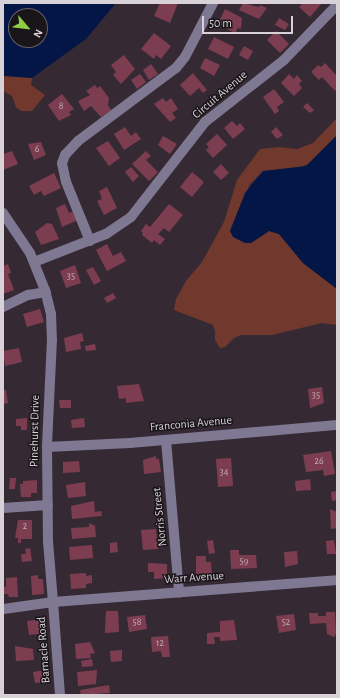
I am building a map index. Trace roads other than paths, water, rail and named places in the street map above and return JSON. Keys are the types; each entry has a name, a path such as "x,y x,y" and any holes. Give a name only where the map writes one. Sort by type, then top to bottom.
{"street":[{"path":"90,241 66,182 62,167 65,155 78,141 176,68 185,57 213,3"},
{"name":"Circuit Avenue","path":"34,262 90,241 117,227 131,217 205,122 284,60 337,5"},
{"name":"Pinehurst Drive","path":"5,218 34,262 46,292 52,339 47,447 48,505 53,602"},
{"path":"3,308 28,295 46,292"},
{"name":"Franconia Avenue","path":"47,447 166,440 337,425"},
{"name":"Norris Street","path":"166,440 179,592"},
{"path":"3,508 48,505"},
{"name":"Warr Avenue","path":"53,602 337,580"},
{"path":"3,609 53,602"},
{"name":"Barnacle Road","path":"53,602 60,695"}],"water":[{"path":"3,3 116,3 86,39 32,78 3,76"},
{"path":"337,135 337,289 303,263 279,234 269,231 251,243 245,243 233,237 230,231 245,193 263,171 306,166"}]}
